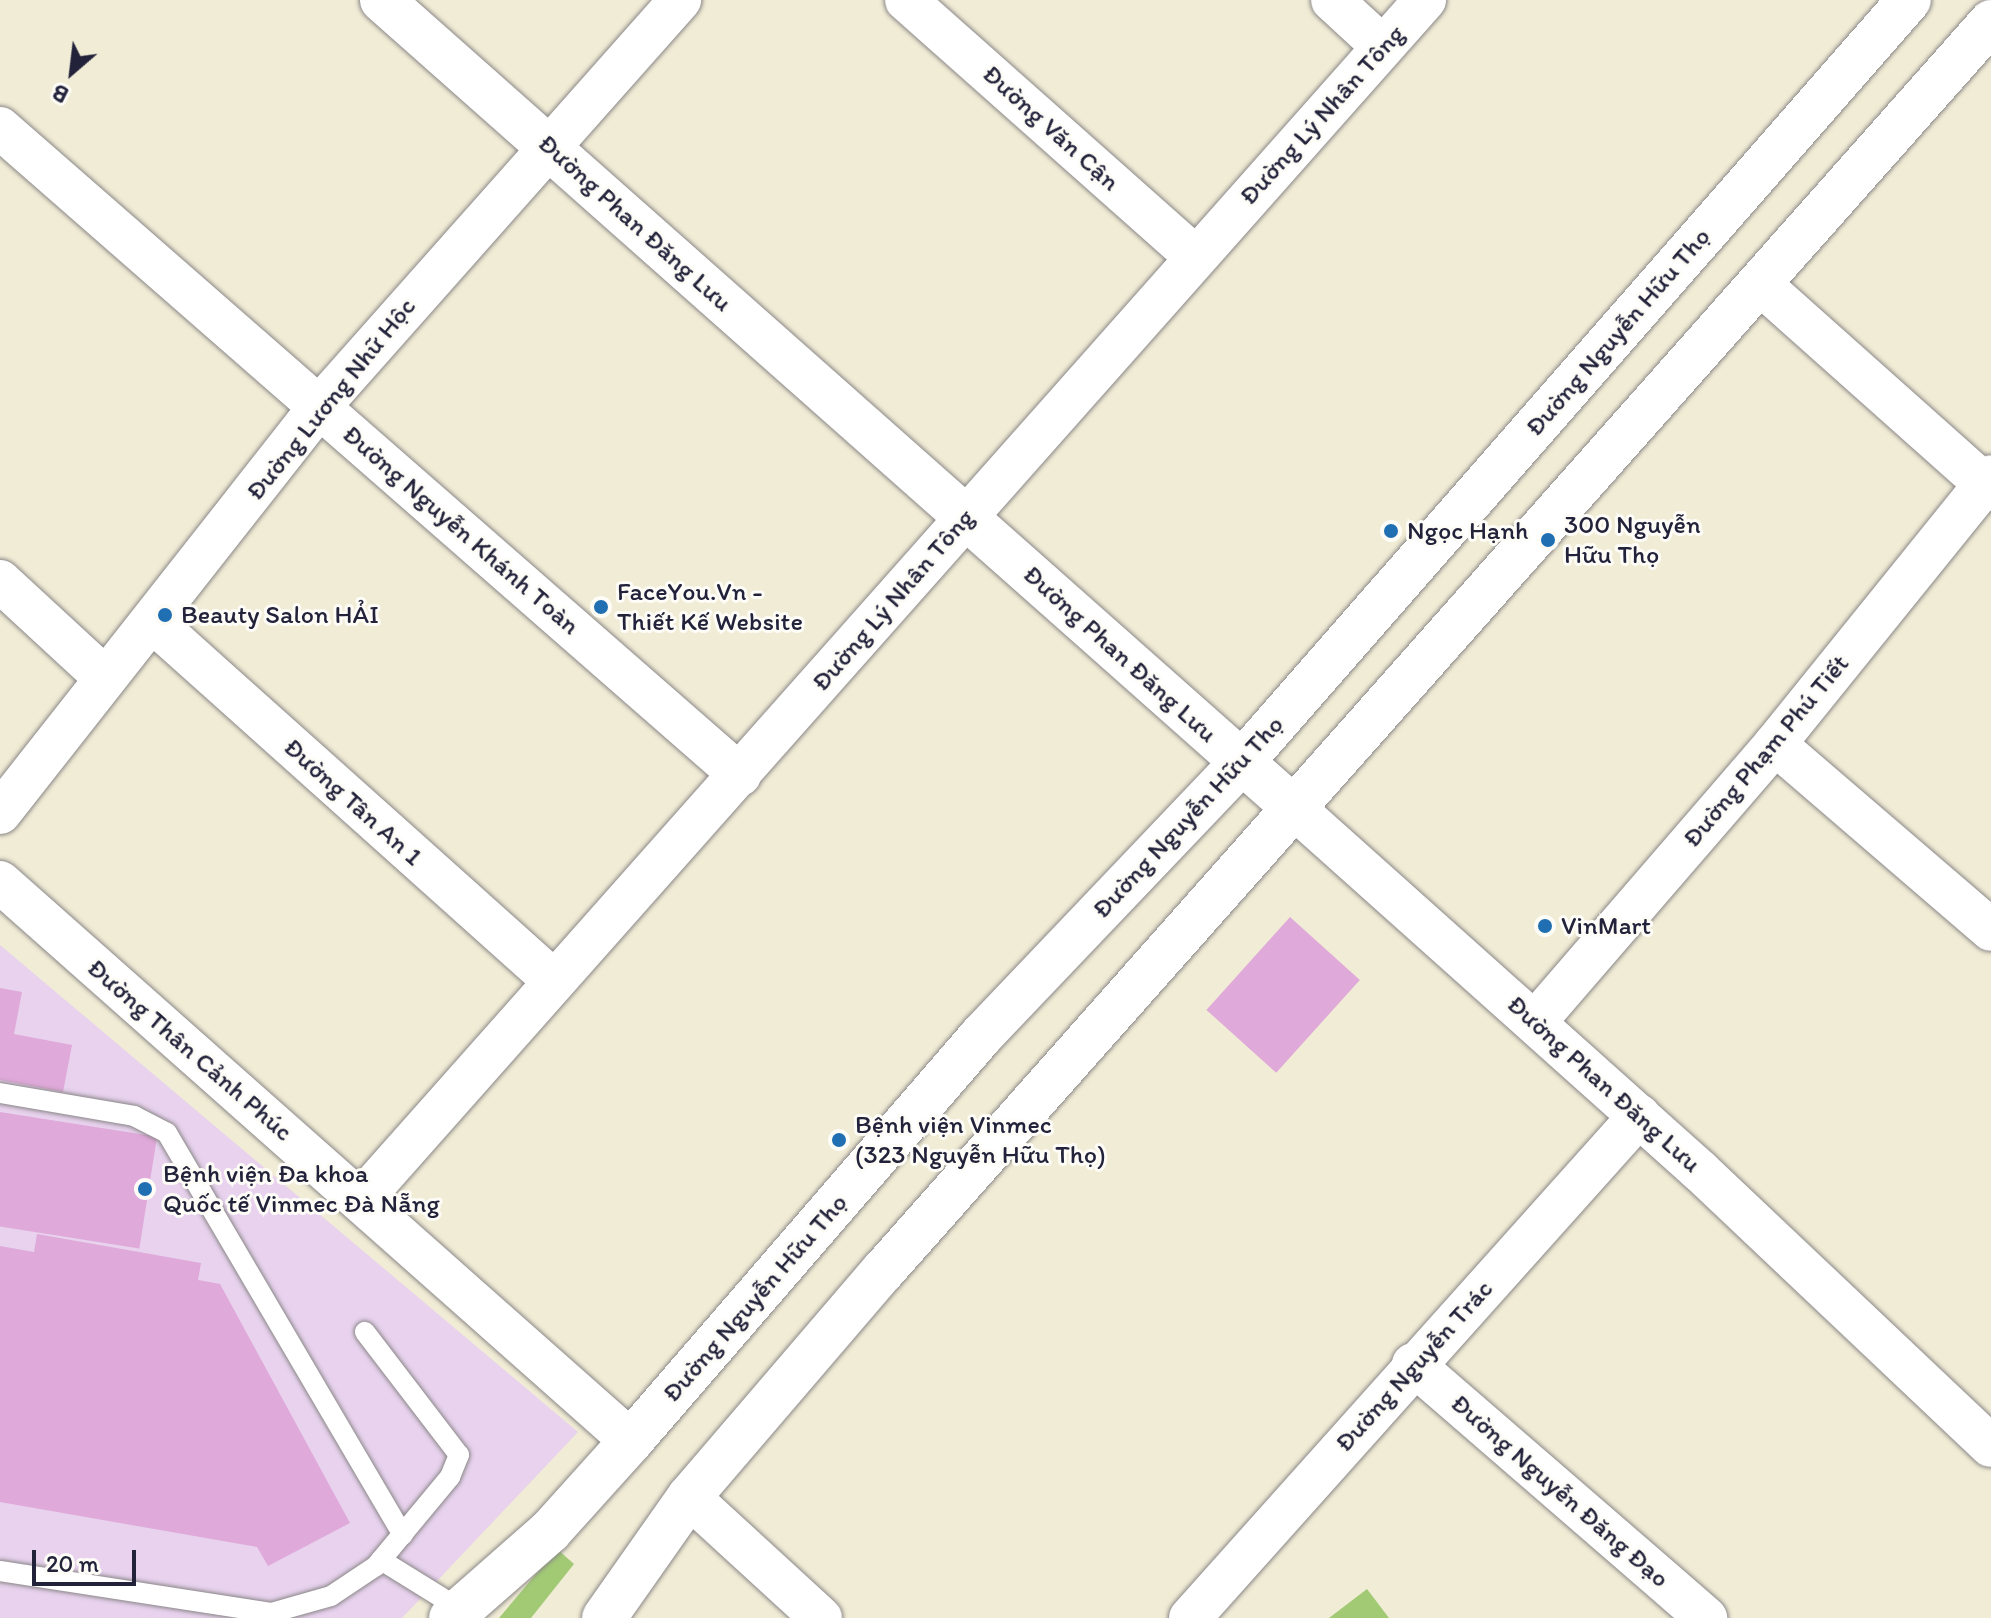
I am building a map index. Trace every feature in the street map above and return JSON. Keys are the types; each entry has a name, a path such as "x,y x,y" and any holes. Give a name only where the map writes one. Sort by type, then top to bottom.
{"main road":[{"name":"Đường Phan Đăng Lưu","path":"382,0 1294,808"},
{"name":"Đường Nguyễn Hữu Thọ","path":"455,1614 550,1531 982,1035 1241,763 1909,0"},
{"path":"604,1618 689,1497 1991,22"}],"street":[{"name":"Đường Lương Nhữ Hộc","path":"0,813 320,406 548,145 680,0"},
{"name":"Đường Văn Cận","path":"906,0 1195,257"},
{"path":"1332,0 1383,47"},
{"name":"Đường Lý Nhân Tông","path":"361,1200 1425,0"},
{"name":"Đường Nguyễn Khánh Toàn","path":"0,128 740,775"},
{"path":"1759,283 1989,483"},
{"name":"Đường Phạm Phú Tiết","path":"1536,1021 1775,744 1989,483"},
{"path":"0,581 105,678"},
{"name":"Đường Tân An 1","path":"153,622 554,981"},
{"path":"1775,744 1991,930"},
{"name":"Đường Phan Đăng Lưu","path":"1294,808 1536,1021 1991,1446"},
{"name":"Đường Thân Cảnh Phúc","path":"0,882 631,1441"},
{"name":"Đường Nguyễn Trác","path":"1190,1618 1413,1364 1639,1116"},
{"name":"Đường Nguyễn Đăng Đạo","path":"1413,1364 1706,1618"},
{"path":"689,1497 821,1618"}],"lane":[{"path":"0,1093 134,1116 167,1133 403,1535"},
{"path":"0,1571 271,1613 331,1596 381,1560 450,1477 459,1455 365,1332"},
{"path":"381,1560 455,1614"}],"shaded area":[{"name":"Bệnh viện Đa khoa Quốc tế Vinmec Đà Nẵng","path":"0,945 578,1432 402,1618 0,1618"}],"green space":[{"path":"557,1549 574,1564 531,1618 499,1618"},
{"path":"1367,1589 1389,1618 1329,1618"}],"building":[{"path":"1290,917 1360,980 1276,1073 1206,1010"},
{"path":"0,988 22,992 14,1034 72,1045 63,1092 0,1080"},
{"path":"0,1112 157,1137 139,1248 0,1226"},
{"path":"37,1234 201,1263 198,1280 220,1284 350,1523 268,1566 257,1547 0,1502 0,1246 34,1252"}],"place":[{"name":"Ngọc Hạnh","path":"1391,531"},
{"name":"300 Nguyễn Hữu Thọ","path":"1548,540"},
{"name":"FaceYou.Vn - Thiết Kế Website","path":"601,607"},
{"name":"Beauty Salon HẢI","path":"165,615"},
{"name":"VinMart","path":"1545,926"},
{"name":"Bệnh viện Vinmec (323 Nguyễn Hữu Thọ)","path":"839,1140"},
{"name":"Bệnh viện Đa khoa Quốc tế Vinmec Đà Nẵng","path":"145,1189"}]}
